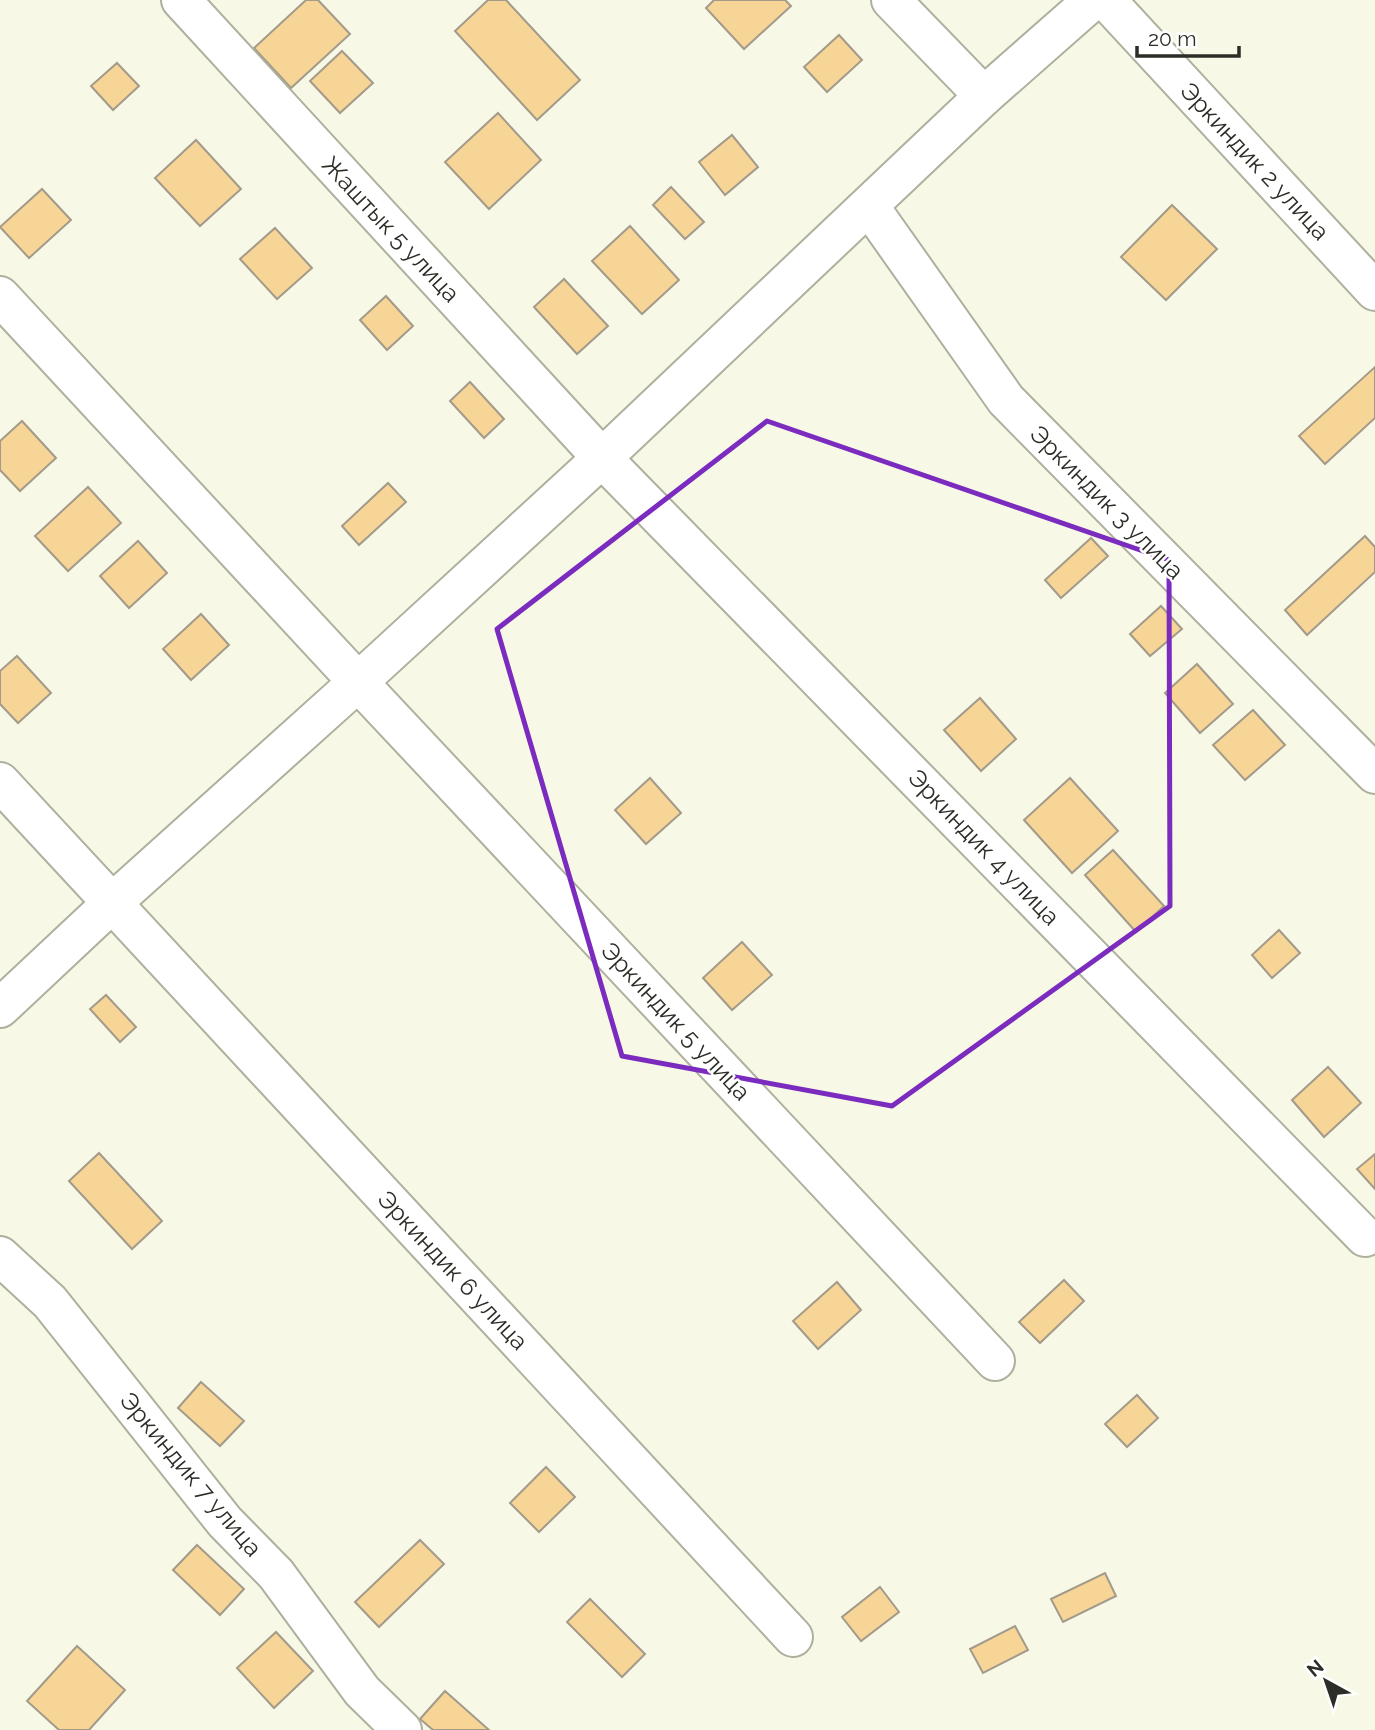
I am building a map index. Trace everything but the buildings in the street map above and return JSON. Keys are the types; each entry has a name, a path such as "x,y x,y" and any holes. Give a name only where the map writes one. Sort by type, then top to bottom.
{"street":[{"name":"Жаштык 5 улица","path":"180,0 602,457"},
{"path":"891,0 985,96"},
{"path":"0,1007 358,682 602,457 985,96 1093,0"},
{"name":"Эркиндик 2 улица","path":"1106,0 1375,291"},
{"name":"Эркиндик 3 улица","path":"869,206 1006,400 1375,774"},
{"name":"Эркиндик 5 улица","path":"0,296 358,682 995,1360"},
{"name":"Эркиндик 4 улица","path":"602,457 1366,1237"},
{"name":"Эркиндик 6 улица","path":"0,782 793,1637"},
{"name":"Эркиндик 7 улица","path":"0,1255 50,1302 225,1521 276,1574 362,1691 402,1730"}],"highlighted area":[{"path":"767,421 1169,560 1170,906 892,1106 622,1056 497,629"}]}
